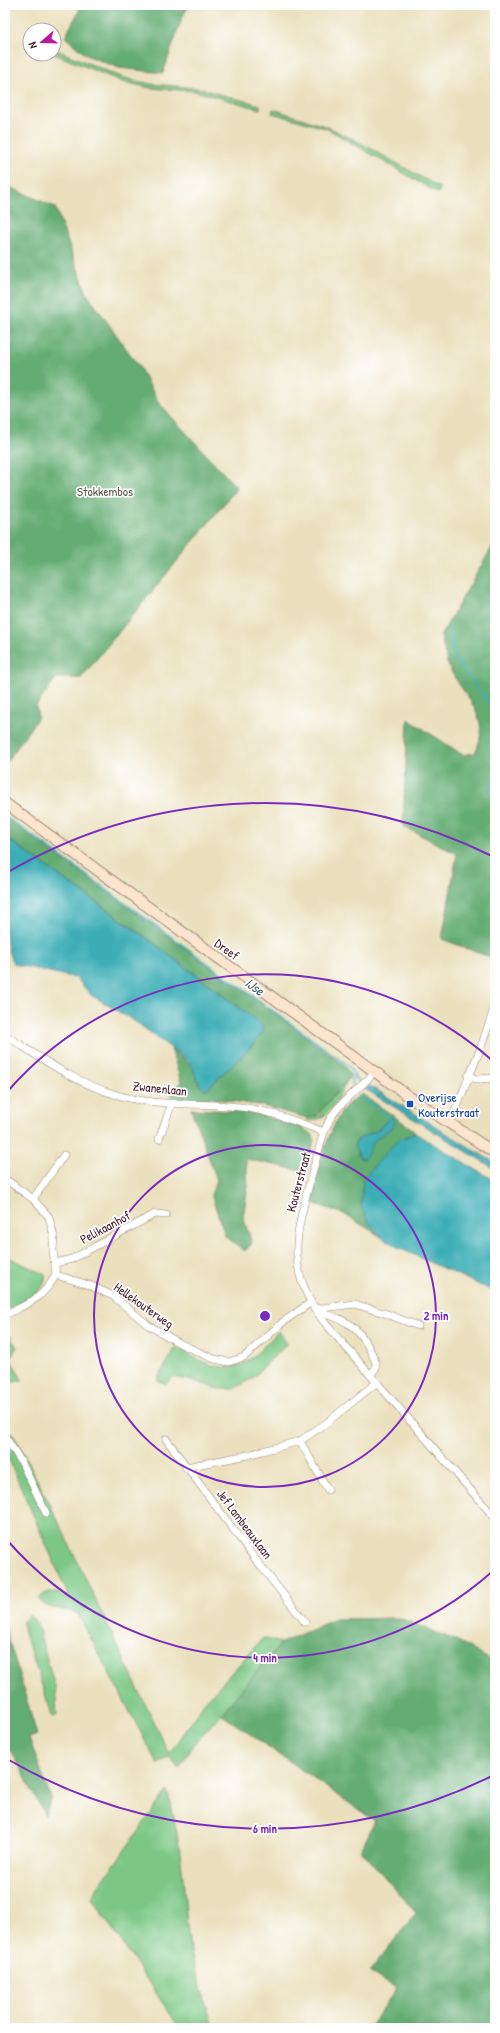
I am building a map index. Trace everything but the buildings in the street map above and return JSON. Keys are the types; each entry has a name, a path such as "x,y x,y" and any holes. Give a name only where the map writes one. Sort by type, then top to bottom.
{"main road":[{"name":"Dreef","path":"5,803 374,1072 495,1153"}],"street":[{"path":"450,1124 495,1006"},
{"name":"Zwanenlaan","path":"5,1035 74,1079 119,1096 172,1103 239,1107 260,1110 324,1132"},
{"name":"Kouterstraat","path":"374,1072 333,1114 324,1132 297,1238 297,1266 302,1284 314,1308 376,1383 495,1518"},
{"path":"468,1076 476,1079 495,1078"},
{"path":"159,1139 172,1103"},
{"path":"33,1199 64,1155"},
{"path":"5,1179 33,1199 44,1210 53,1227 56,1275 48,1289 40,1296 5,1315"},
{"name":"Pelikaanhof","path":"55,1263 72,1259 155,1214 166,1215"},
{"name":"Hellekouterweg","path":"56,1275 89,1285 113,1296 148,1325 181,1344 214,1359 229,1362 244,1358 283,1322 314,1308"},
{"path":"314,1308 355,1304 418,1326"},
{"path":"314,1308 343,1320 360,1333 376,1363 376,1368 370,1375"},
{"path":"186,1466 248,1455 300,1441 325,1424 376,1383"},
{"path":"5,1436 22,1463 46,1513"},
{"name":"Jef Lambeauxlaan","path":"166,1439 305,1622"},
{"path":"300,1441 328,1490"}],"green space":[{"path":"82,5 189,5 182,18 163,73 119,68 86,55 65,37"},
{"path":"62,52 124,78 151,84 197,88 260,105 260,109 195,91 151,88 123,82 62,57"},
{"path":"273,109 328,127 368,147 440,188 438,193 328,129 272,113"},
{"name":"Stokkembos","path":"5,185 55,207 87,294 138,365 159,403 237,488 81,678 56,678 36,706 38,717 5,765"},
{"path":"495,542 495,959 442,939 457,854 403,826 408,719 463,755 475,753 480,741 481,730 479,719 470,700 449,667 441,635"},
{"path":"5,818 285,1021 344,1065 351,1076 316,1116 307,1118 263,1106 232,1101 207,1098 188,1100 170,1097 172,1090 181,1082 171,1049 192,1066 201,1086 207,1089 249,1049 263,1032 262,1026 238,1006 144,936 5,837"},
{"path":"347,1081 336,1101 327,1113 316,1120 308,1121 307,1118 321,1115 320,1111"},
{"path":"362,1094 411,1128 415,1133 401,1139 369,1223 383,1238 344,1214 310,1202 323,1153 332,1129 345,1107"},
{"path":"191,1109 251,1112 300,1127 312,1134 314,1139 308,1172 246,1159 248,1187 243,1217 252,1243 245,1251 225,1236 211,1194 217,1180"},
{"path":"5,1256 45,1274 45,1281 38,1293 5,1310"},
{"path":"5,1329 17,1347 10,1358 22,1380 5,1384"},
{"path":"279,1331 287,1344 254,1377 234,1389 218,1389 194,1381 173,1377 166,1384 157,1380 176,1347 199,1360 216,1366 233,1367 246,1362"},
{"path":"13,1433 57,1519 169,1754 204,1703 263,1638 281,1643 192,1746 179,1768 170,1757 157,1763 78,1614 46,1606 39,1599 46,1593 50,1592 70,1599 5,1451 5,1438"},
{"path":"29,1615 36,1621 55,1687 57,1714 53,1718 23,1629 23,1621"},
{"path":"400,1618 460,1642 495,1663 495,2028 370,2028 396,1988 369,1972 416,1913 361,1850 375,1821 221,1714 281,1643 335,1619"},
{"path":"5,1627 37,1735 29,1738 51,1798 45,1816 11,1750 5,1751"},
{"path":"167,1791 174,1817 180,1851 189,1942 213,2028 179,2027 91,1897"}],"water":[{"path":"5,837 144,936 256,1020 262,1026 263,1032 249,1049 207,1089 203,1089 198,1082 191,1064 188,1061 139,1024 91,995 76,978 14,964 10,955 5,924"},
{"path":"370,1086 495,1163 495,1169 365,1089"},
{"path":"390,1117 394,1119 395,1123 373,1143 363,1159 360,1158 354,1146 358,1139 378,1130"},
{"path":"415,1133 495,1181 495,1292 399,1248 383,1238 369,1223 361,1206 363,1179 389,1149 400,1139"}],"waterway":[{"path":"451,635 454,655 457,661 495,710"},
{"path":"491,792 495,777"},
{"path":"491,804 495,813"},
{"name":"IJse","path":"5,816 349,1066 356,1079 361,1083"},
{"path":"352,1085 351,1080 354,1076"},
{"path":"358,1096 384,1112 389,1118"}],"place":[{"name":"Overijse Kouterstraat","path":"410,1104"}]}
